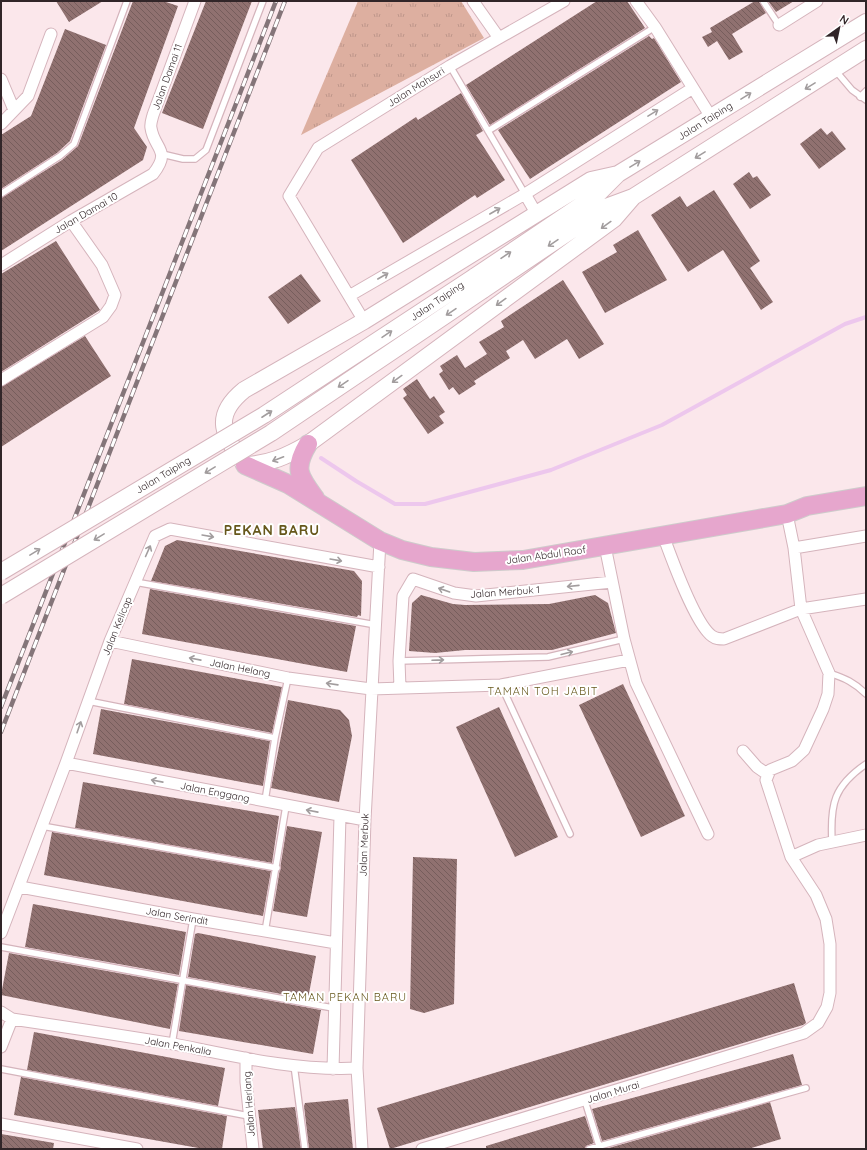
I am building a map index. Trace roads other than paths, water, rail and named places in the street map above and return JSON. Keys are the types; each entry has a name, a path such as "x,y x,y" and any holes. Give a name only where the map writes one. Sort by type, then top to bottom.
{"main road":[{"name":"Jalan Taiping","path":"1,572 264,415 599,193 618,174 866,22"},
{"name":"Jalan Taiping","path":"1,596 271,433 606,207 633,196 835,70 866,49"},
{"path":"618,174 591,180 364,321 244,390 231,400 224,414 224,430 230,445 245,465 262,464 276,460 308,444 608,224 633,196"},
{"path":"308,444 299,459 299,472 304,484 316,500"},
{"name":"Jalan Abdul Raof","path":"245,465 288,484 380,541 402,550 432,557 474,562 523,560 787,514 807,506 866,496"},
{"name":"Jalan Abdul Raof","path":"787,514 808,518 866,509"}],"street":[{"name":"Jalan Damai 11","path":"162,154 151,128 153,115 195,1"},
{"path":"473,1 499,38"},
{"name":"Jalan Mahsuri","path":"349,296 289,196 318,148 450,66 564,1"},
{"path":"636,1 655,27 711,117"},
{"path":"779,25 817,1"},
{"path":"1,124 28,96 51,34"},
{"path":"1,79 14,110"},
{"path":"364,321 349,296 525,194 693,88"},
{"name":"Jalan Damai 10","path":"1,265 72,221 153,174 160,165 162,154"},
{"path":"525,194 536,213"},
{"path":"1,380 103,317 111,306 115,295 102,265 72,221"},
{"path":"787,514 794,548 801,609 830,673 828,694 823,709 804,750 792,761 770,770 767,774 766,780 791,857 818,845 866,835"},
{"name":"Jalan Kelicap","path":"1,933 20,887 110,642 155,536 170,529 379,568"},
{"path":"663,535 679,577 699,618 712,636 717,639 724,639 801,609 866,599"},
{"path":"794,548 866,536"},
{"name":"Jalan Merbuk","path":"362,1149 357,1068 365,820 380,541"},
{"path":"605,546 624,639 636,683 708,834"},
{"name":"Jalan Merbuk 1","path":"399,661 403,596 413,580 454,593 476,596 612,582"},
{"name":"Jalan Helang","path":"110,642 288,678 371,689 501,685 630,660"},
{"path":"399,661 400,688"},
{"path":"743,750 756,767 767,774"},
{"name":"Jalan Enggang","path":"66,763 365,820"},
{"path":"333,1069 333,1008 340,816"},
{"name":"Jalan Murai","path":"422,1149 585,1101 804,1033 818,1023 827,1007 830,993 830,944 826,919 816,895 791,857"},
{"name":"Jalan Serindit","path":"20,887 265,932 336,943"},
{"name":"Jalan Penkalia","path":"1,1012 12,1019 172,1044 246,1058 333,1069 357,1068"},
{"path":"1,1046 12,1019"},
{"name":"Jalan Heriang","path":"246,1058 249,1116 253,1149"},
{"path":"1,1124 121,1148 137,1149"}],"lane":[{"path":"1,194 60,156 74,144 127,1"},
{"path":"162,154 183,159 195,159 206,150 263,1"},
{"path":"763,1 779,25"},
{"path":"488,131 655,27"},
{"path":"450,66 525,194"},
{"path":"835,70 842,80 866,100"},
{"path":"860,96 866,91"},
{"path":"135,582 376,625"},
{"path":"399,661 548,657 624,639"},
{"path":"830,673 846,678 856,684 866,694"},
{"path":"265,801 275,738 288,678"},
{"path":"501,685 570,834"},
{"path":"88,701 275,738"},
{"path":"832,841 831,818 833,803 838,790 846,780 866,764"},
{"path":"265,932 277,868 286,806"},
{"path":"42,826 277,868"},
{"path":"172,1044 193,919"},
{"path":"1,947 333,1008"},
{"path":"294,1065 305,1149"},
{"path":"1,1069 249,1116"},
{"path":"589,1149 806,1088"},
{"path":"585,1101 600,1147"}],"waterway":[{"path":"321,458 395,504 425,504 551,470 662,425 845,324 866,317"}],"railway":[{"path":"1,707 276,1"},
{"path":"1,732 285,1"}],"district":[{"name":"PEKAN BARU","path":"272,530"},
{"name":"TAMAN TOH JABIT","path":"543,691"},
{"name":"TAMAN PEKAN BARU","path":"345,997"}]}
